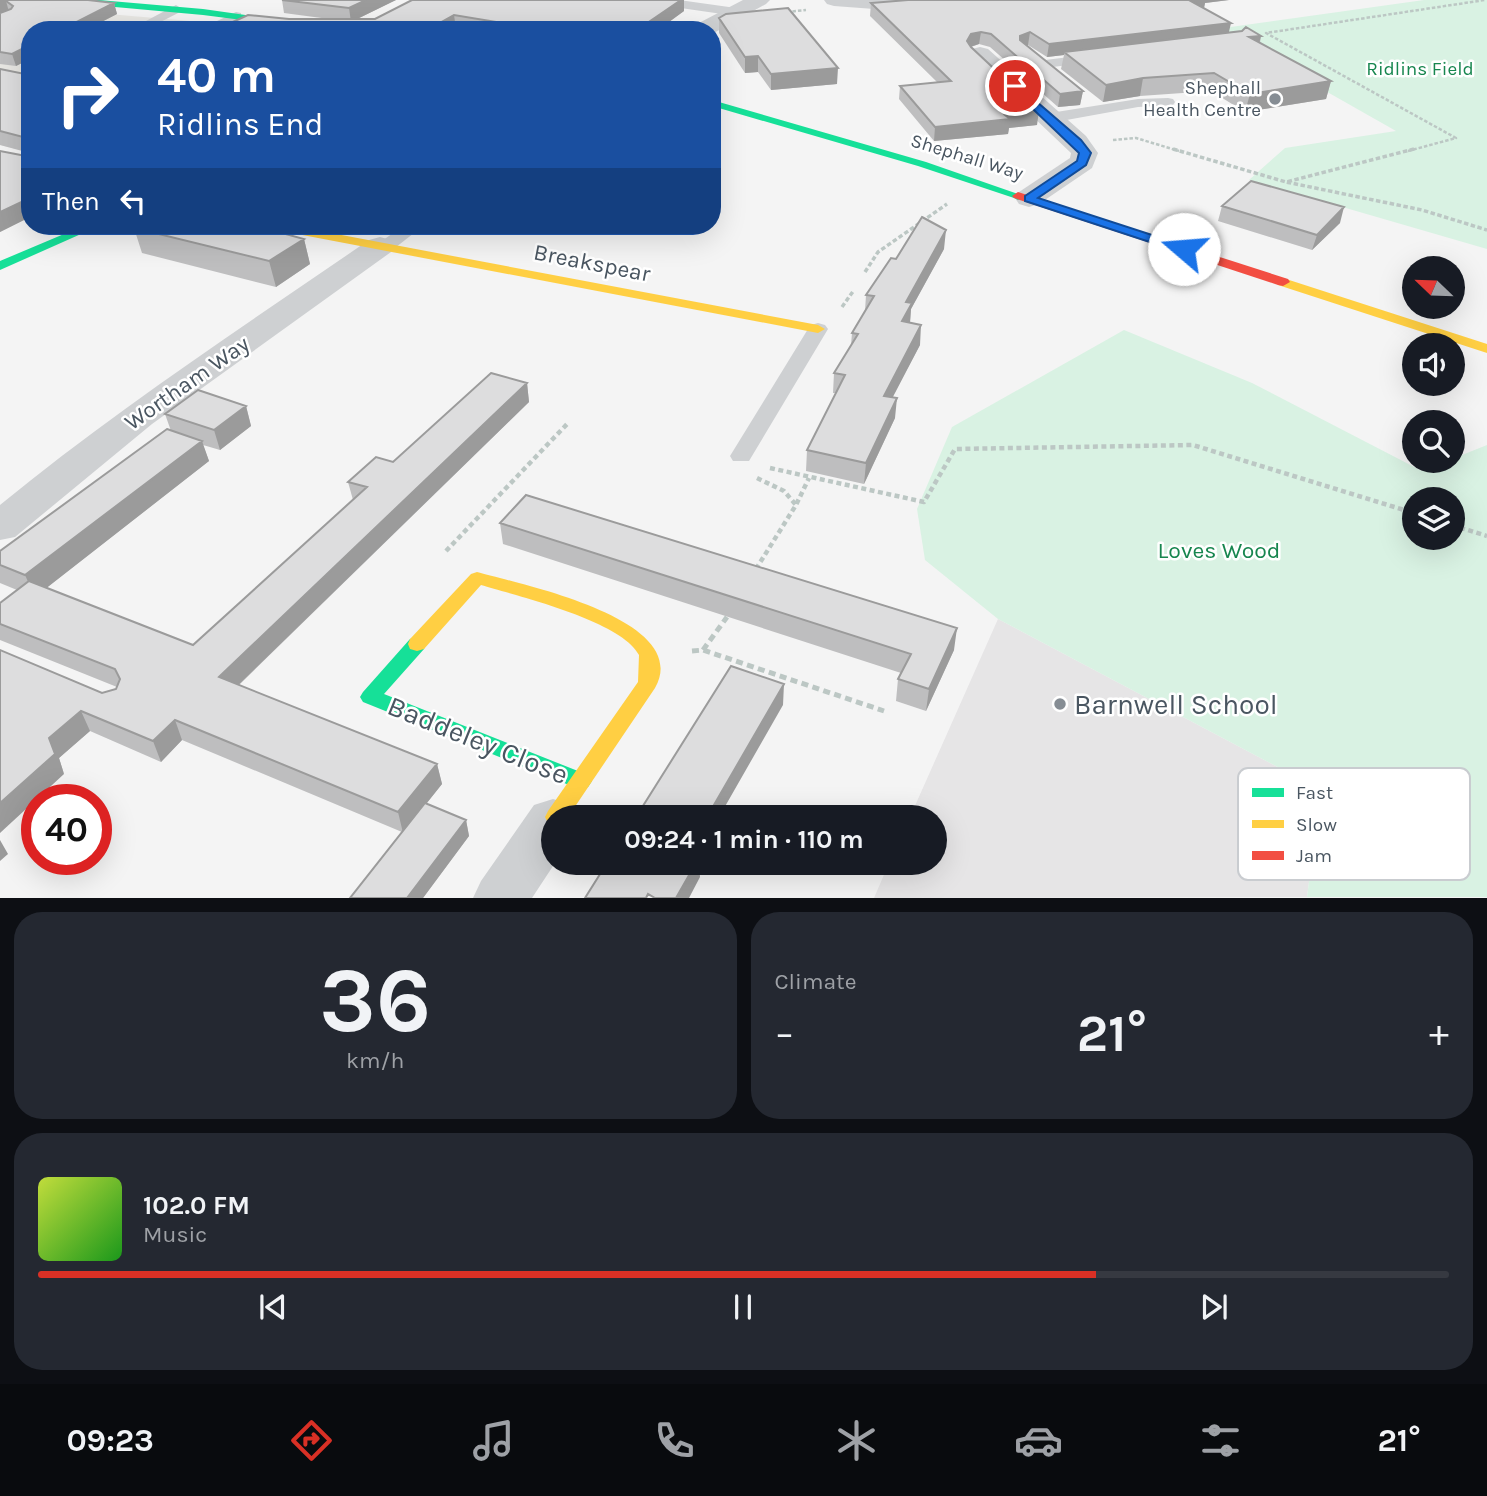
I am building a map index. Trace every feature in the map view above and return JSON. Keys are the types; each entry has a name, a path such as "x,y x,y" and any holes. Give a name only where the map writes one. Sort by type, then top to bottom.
{"street":[{"path":"71,0 282,21"},
{"path":"720,21 759,0"},
{"path":"834,0 901,5 950,0"},
{"path":"980,54 1077,142 1085,153 1082,162 1029,198"},
{"name":"Shephall Way","path":"721,106 1029,198 1487,349"},
{"path":"0,266 72,235"},
{"name":"Breakspear","path":"338,235 383,246 818,328"},
{"name":"Wortham Way","path":"0,527 46,486 109,438 383,246"},
{"path":"477,578 606,622 642,643 648,652"},
{"name":"Baddeley Close","path":"477,578 370,697 561,805"},
{"name":"Baddeley Close","path":"564,805 648,683 651,666 648,652"},
{"name":"Baddeley Close","path":"501,898 541,839"}],"lane":[{"path":"653,0 732,15"},
{"path":"153,21 176,9"},
{"path":"225,21 236,16"},
{"path":"1063,79 1040,61 1112,56"},
{"path":"1081,94 1099,110"},
{"path":"1050,118 1138,103 1168,102"},
{"path":"383,246 400,235"},
{"path":"745,458 818,328"}],"path":[{"path":"1286,182 1456,138 1266,33 1485,0"},
{"path":"732,15 845,7 856,3"},
{"path":"1077,142 1136,138 1286,182 1422,210 1487,230"},
{"path":"866,272 878,252 978,182"},
{"path":"477,578 444,554 569,422"},
{"path":"745,458 762,466 809,478 924,502 955,449 1194,445 1402,509"},
{"path":"745,458 756,477 783,491 796,505"},
{"path":"754,573 796,505 809,478"},
{"path":"1465,529 1487,536"},
{"path":"703,650 726,617"},
{"path":"648,652 703,650 884,711"}],"shaded area":[{"path":"15,6 190,21 21,21 21,150 0,145 0,13"},
{"name":"Barnwell School","path":"998,619 1279,768 1238,768 1238,880 1309,880 1307,897 874,898 884,875 947,875 947,805 915,805"}],"green space":[{"name":"Ridlins Field","path":"1424,0 1487,0 1487,249 1249,180 1285,148 1396,131 1216,29"},
{"name":"Loves Wood","path":"1124,330 1252,383 1402,461 1402,473 1465,473 1465,454 1487,445 1487,897 1307,897 1309,880 1470,880 1470,768 1279,768 998,619 925,560 917,509 952,427"}],"building":[{"path":"0,0 88,0 114,3 79,21 21,21 21,50 12,54 0,52 0,13 13,6 6,1"},
{"path":"282,0 366,0 349,8"},
{"path":"412,0 681,0 650,21 490,21 454,15 443,21 235,21 248,15 289,19 375,19"},
{"path":"908,0 1189,0 1231,23 1049,44 1030,32 1020,36 1020,40 1083,91 1060,94 991,34 971,34 967,41 971,47 1039,111 1005,115 1010,119 935,127 900,86 951,81 871,3"},
{"path":"788,8 838,68 771,74 758,56 745,57 719,18 726,14"},
{"path":"1246,27 1261,36 1249,37 1331,81 1250,94 1214,73 1143,78 1106,85 1064,52 1242,31"},
{"path":"0,69 21,73 21,136 0,131"},
{"path":"0,151 21,155 21,202 0,212"},
{"path":"1251,181 1344,207 1317,235 1222,206"},
{"path":"922,217 946,230 906,302 912,303 902,321 921,325 884,396 897,398 866,463 807,450 845,375 834,373 858,334 852,333 874,296 866,295 891,258 896,259"},
{"path":"163,235 289,235 304,239 269,261"},
{"path":"491,373 527,383 219,677 437,764 398,812 175,720 153,741 81,711 49,738 55,754 0,803 0,650 102,693 116,689 120,679 115,669 0,624 0,603 29,581 193,645 367,487 348,482 376,457 393,462"},
{"path":"198,390 246,406 214,430 165,414"},
{"path":"167,429 202,441 25,575 0,565 0,551"},
{"path":"526,495 957,628 929,689 898,679 911,654 500,523"},
{"path":"731,666 784,684 714,805 644,805"},
{"path":"425,803 466,820 407,898 350,898"},
{"path":"599,875 689,875 676,898 655,898 648,894 646,898 585,898"}],"traffic: fast":[{"path":"71,0 274,21"},
{"path":"721,106 922,164 1018,196"},
{"path":"0,266 72,235"},
{"path":"417,644 370,697 581,781"}],"traffic: slow":[{"path":"323,235 818,329"},
{"path":"1283,282 1487,349"},
{"path":"417,644 477,578 592,614 632,635 644,646 649,659 648,683 564,805"}],"traffic: jam":[{"path":"1018,196 1283,282"}],"place":[{"name":"Shephall Health Centre","path":"1275,99"},
{"name":"Barnwell School","path":"1060,704"}],"route":[{"path":"1015,86 1077,142 1085,153 1082,162 1029,198 1184,249"}]}
